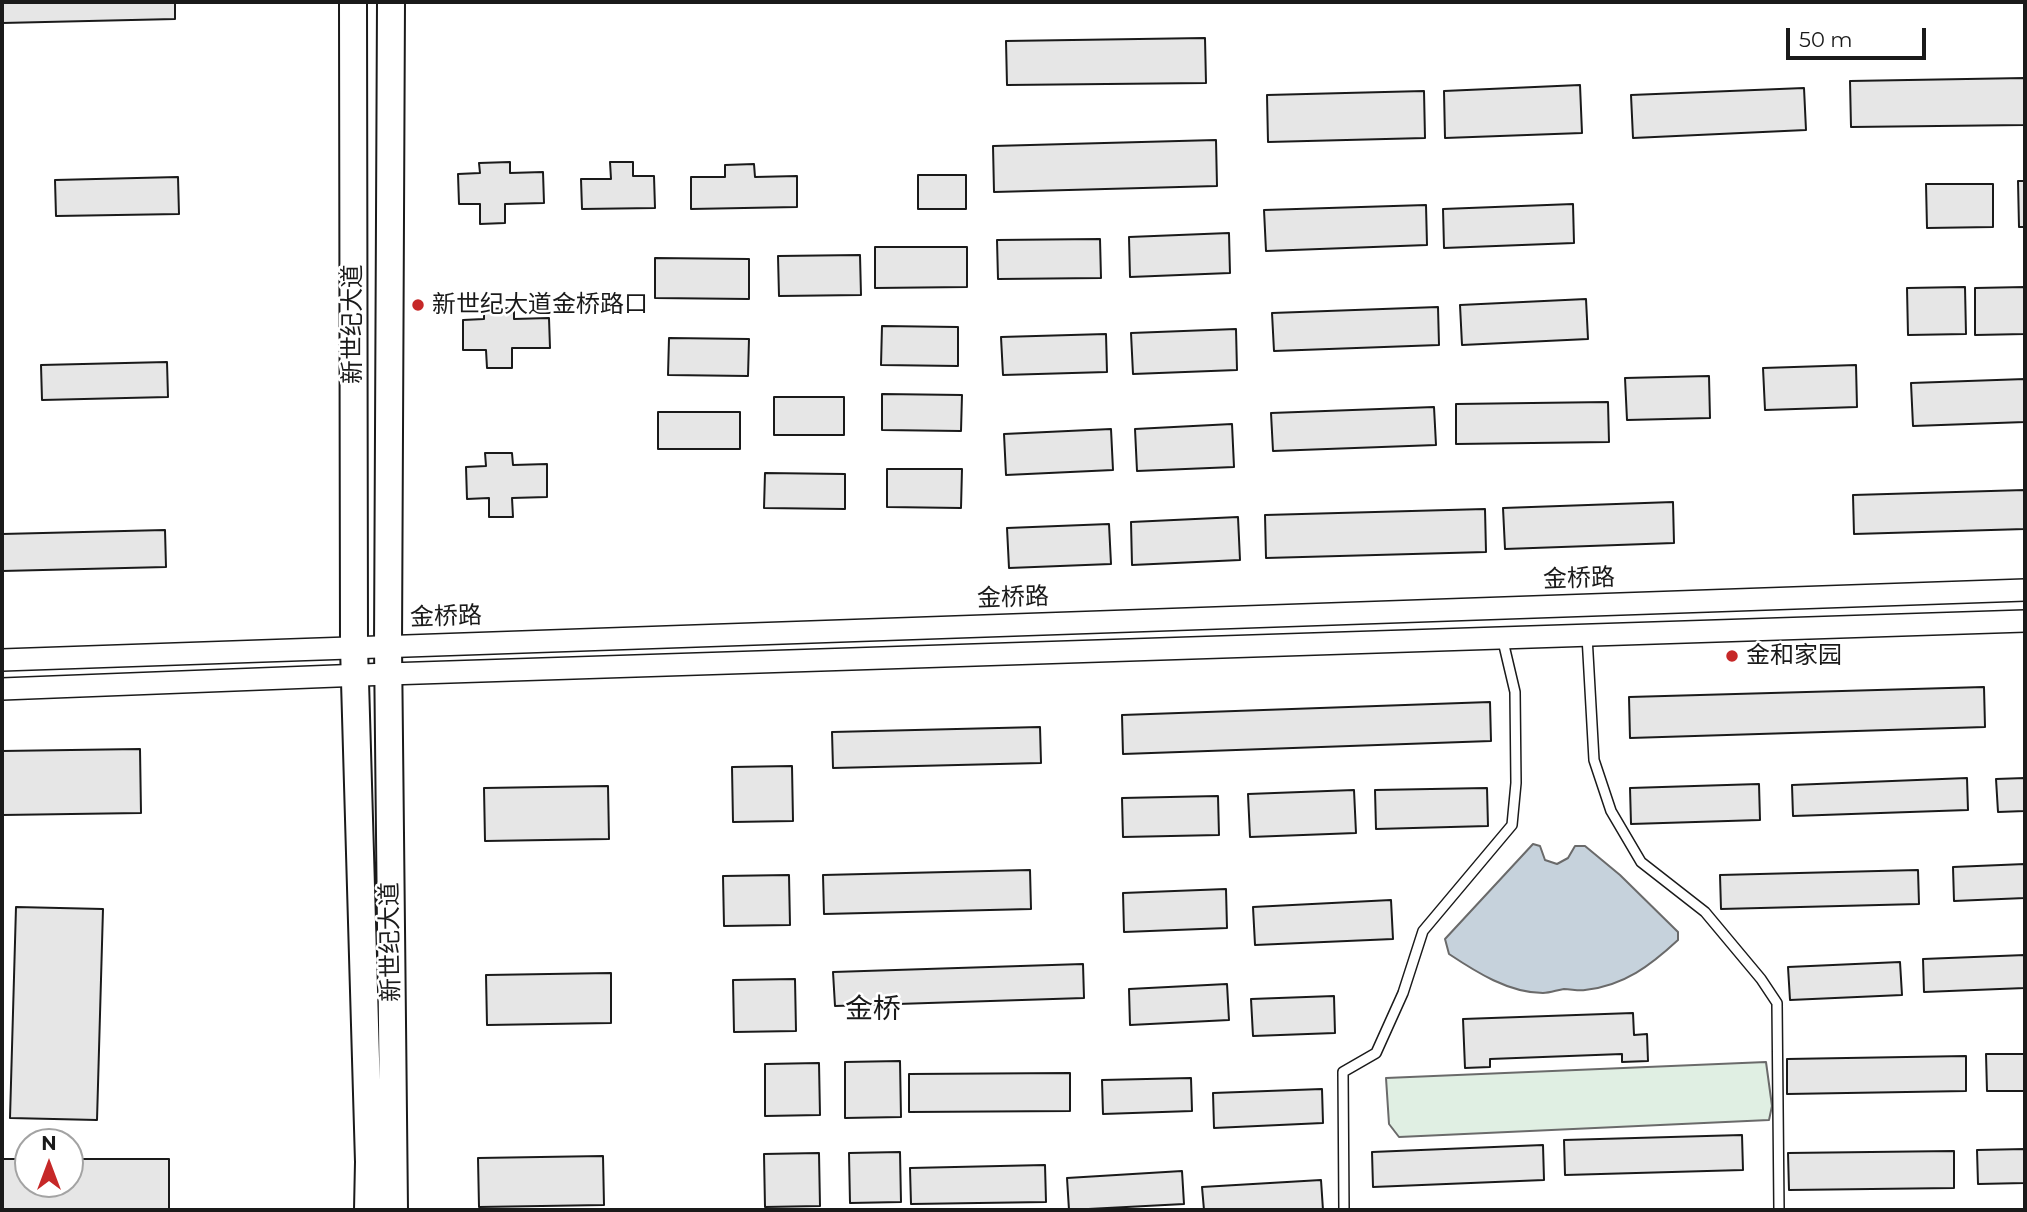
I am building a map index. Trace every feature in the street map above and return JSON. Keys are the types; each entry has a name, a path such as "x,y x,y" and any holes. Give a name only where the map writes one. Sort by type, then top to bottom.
{"main road":[{"name":"新世纪大道","path":"354,2 354,647 369,1162 368,1210"},
{"name":"新世纪大道","path":"391,2 388,674 394,1210"}],"street":[{"name":"金桥路","path":"2,660 2025,590"},
{"path":"2,690 355,675 2025,621"}],"lane":[{"path":"1587,634 1594,760 1611,811 1641,862 1705,912 1761,979 1777,1003 1779,1210"},
{"path":"1345,1210 1343,1072 1376,1054 1403,993 1423,931 1512,825 1516,783 1515,692 1502,637"}],"green space":[{"path":"1766,1062 1772,1106 1769,1120 1399,1137 1389,1124 1386,1078"}],"shaded area":[{"path":"1533,844 1540,846 1545,860 1557,864 1568,858 1575,846 1585,846 1620,875 1678,932 1678,940 1647,966 1612,984 1585,990 1564,989 1546,993 1505,985 1449,954 1445,939"}],"building":[{"path":"2,2 175,2 175,19 2,23"},
{"path":"1205,38 1206,83 1007,85 1006,41"},
{"path":"2025,78 2025,125 1851,127 1850,81"},
{"path":"1580,85 1582,133 1445,138 1444,91"},
{"path":"1804,88 1806,130 1633,138 1631,95"},
{"path":"1424,91 1425,138 1268,142 1267,95"},
{"path":"1216,140 1217,186 994,192 993,146"},
{"path":"510,162 510,173 543,172 544,203 505,204 505,223 480,224 480,204 459,204 458,174 480,173 479,163"},
{"path":"610,162 633,162 633,176 654,176 655,208 582,209 581,179 611,179"},
{"path":"754,164 755,177 797,176 797,207 691,209 691,177 725,177 725,165"},
{"path":"918,175 966,175 966,209 918,209"},
{"path":"178,177 179,214 56,216 55,180"},
{"path":"2018,181 2025,181 2025,227 2019,227"},
{"path":"1926,184 1993,184 1993,227 1927,228"},
{"path":"1573,204 1574,243 1444,248 1443,209"},
{"path":"1426,205 1427,245 1266,251 1264,210"},
{"path":"1229,233 1230,273 1130,277 1129,237"},
{"path":"1100,239 1101,278 998,279 997,240"},
{"path":"875,247 967,247 967,287 875,288"},
{"path":"860,255 861,295 779,296 778,256"},
{"path":"655,258 749,259 749,299 655,298"},
{"path":"1965,287 1966,334 1908,335 1907,288"},
{"path":"2025,287 2025,334 1975,335 1975,288"},
{"path":"1586,299 1588,339 1462,345 1460,305"},
{"path":"1438,307 1439,345 1274,351 1272,313"},
{"path":"514,308 514,319 549,318 550,348 512,348 512,368 487,368 486,350 463,350 463,320 484,319 484,309"},
{"path":"882,326 958,327 958,366 881,365"},
{"path":"1236,329 1237,370 1133,374 1131,333"},
{"path":"1106,334 1107,372 1003,375 1001,337"},
{"path":"669,338 749,339 748,376 668,375"},
{"path":"167,362 168,397 42,400 41,365"},
{"path":"1856,365 1857,407 1765,410 1763,368"},
{"path":"1709,376 1710,418 1627,420 1625,378"},
{"path":"2025,379 2025,422 1913,426 1911,383"},
{"path":"882,394 962,395 961,431 882,430"},
{"path":"774,397 844,397 844,435 774,435"},
{"path":"1608,402 1609,442 1456,444 1456,404"},
{"path":"1434,407 1436,445 1273,451 1271,413"},
{"path":"658,412 740,412 740,449 658,449"},
{"path":"1232,424 1234,467 1137,471 1135,429"},
{"path":"1111,429 1113,470 1006,475 1004,434"},
{"path":"485,453 512,453 513,465 547,464 547,497 512,498 513,517 489,517 489,498 467,499 466,467 486,466"},
{"path":"887,469 962,469 961,508 887,507"},
{"path":"765,473 845,474 845,509 764,508"},
{"path":"2025,490 2025,529 1854,534 1853,495"},
{"path":"1673,502 1674,543 1505,549 1503,508"},
{"path":"1485,509 1486,552 1266,558 1265,515"},
{"path":"1238,517 1240,560 1132,565 1131,522"},
{"path":"1109,524 1111,564 1009,568 1007,528"},
{"path":"165,530 166,567 2,571 2,534"},
{"path":"1984,687 1985,727 1630,738 1629,697"},
{"path":"1490,702 1491,741 1123,754 1122,715"},
{"path":"1040,727 1041,763 833,768 832,732"},
{"path":"140,749 141,813 2,815 2,751"},
{"path":"792,766 793,821 733,822 732,767"},
{"path":"1967,778 1968,810 1793,816 1792,785"},
{"path":"2025,778 2025,811 1998,812 1996,779"},
{"path":"1759,784 1760,820 1631,824 1630,788"},
{"path":"608,786 609,839 485,841 484,788"},
{"path":"1487,788 1488,826 1376,829 1375,790"},
{"path":"1354,790 1356,833 1250,837 1248,794"},
{"path":"1218,796 1219,835 1123,837 1122,798"},
{"path":"2025,864 2025,898 1954,901 1953,867"},
{"path":"1030,870 1031,909 824,914 823,875"},
{"path":"1918,870 1919,904 1721,909 1720,875"},
{"path":"789,875 790,925 724,926 723,876"},
{"path":"1226,889 1227,928 1124,932 1123,893"},
{"path":"1391,900 1393,939 1255,945 1253,907"},
{"path":"16,907 103,909 97,1120 10,1118"},
{"path":"2025,955 2025,988 1924,992 1923,959"},
{"path":"1900,962 1902,995 1790,1000 1788,967"},
{"path":"1083,964 1084,998 835,1006 833,972"},
{"path":"611,973 611,1023 487,1025 486,975"},
{"path":"795,979 796,1031 734,1032 733,980"},
{"path":"1227,984 1229,1020 1130,1025 1129,989"},
{"path":"1334,996 1335,1033 1253,1036 1251,999"},
{"path":"1633,1013 1634,1035 1647,1034 1648,1061 1622,1062 1622,1054 1490,1059 1490,1067 1465,1068 1463,1019"},
{"path":"1986,1054 2025,1054 2025,1091 1987,1091"},
{"path":"1966,1056 1966,1091 1787,1094 1787,1059"},
{"path":"900,1061 901,1117 845,1118 845,1062"},
{"path":"819,1063 820,1115 765,1116 765,1064"},
{"path":"1070,1073 1070,1111 909,1112 909,1074"},
{"path":"1191,1078 1192,1111 1103,1114 1102,1080"},
{"path":"1322,1089 1323,1123 1214,1128 1213,1093"},
{"path":"1742,1135 1743,1170 1565,1175 1564,1140"},
{"path":"1543,1145 1544,1180 1373,1187 1372,1152"},
{"path":"2025,1149 2025,1183 1978,1184 1977,1150"},
{"path":"1954,1151 1954,1188 1789,1190 1788,1153"},
{"path":"900,1152 901,1202 850,1203 849,1153"},
{"path":"819,1153 820,1206 765,1207 764,1154"},
{"path":"603,1156 604,1205 479,1207 478,1158"},
{"path":"2,1159 14,1159 14,1198 84,1198 84,1159 169,1159 169,1210 2,1210"},
{"path":"1045,1165 1046,1202 911,1204 910,1168"},
{"path":"1182,1171 1184,1204 1069,1210 1067,1178"},
{"path":"1321,1180 1323,1210 1204,1210 1202,1187"}],"place":[{"name":"新世纪大道金桥路口","path":"418,305"},
{"name":"金和家园","path":"1732,656"}],"district":[{"name":"金桥","path":"873,1010"}]}
